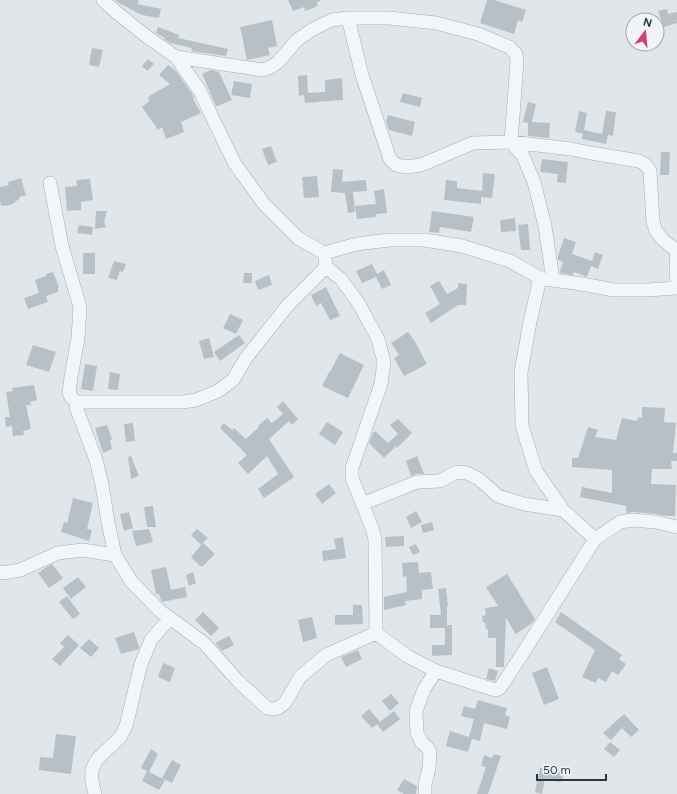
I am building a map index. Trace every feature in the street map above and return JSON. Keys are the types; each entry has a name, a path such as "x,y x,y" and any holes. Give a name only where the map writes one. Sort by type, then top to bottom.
{"street":[{"path":"103,0 146,36 176,56 200,91 235,164 264,204 298,238 324,253 357,244 389,240 424,240 462,246 510,261 540,278 614,290 677,288"},
{"path":"176,56 263,70 271,68 297,40 313,29 332,20 348,18 389,18 436,23 478,34 509,47 516,54 517,62 511,142 523,156 534,182 545,226 553,280"},
{"path":"348,18 362,75 390,159 396,164 407,167 420,165 473,143 511,142 571,149 639,161 645,164 650,171 653,222 656,232 663,240 677,251 677,281"},
{"path":"50,183 62,246 80,306 78,338 69,393 77,403 76,407 96,460 115,555 131,581 160,611 204,643 238,681 267,708 278,708 286,703 300,677 326,655 376,633"},
{"path":"324,253 326,267 340,279 359,304 378,339 384,362 381,384 352,468 352,478 375,539 376,633"},
{"path":"77,403 183,402 196,400 218,391 233,380 246,358 288,305 326,267"},
{"path":"540,278 521,372 522,426 536,471 563,510 595,539"},
{"path":"362,504 417,482 440,481 456,472 467,473 479,479 498,496 524,504 563,510"},
{"path":"376,633 408,656 436,672 496,690 500,688 521,656 595,539 620,522 633,520 677,526"},
{"path":"0,572 20,570 58,553 82,550 115,555"},
{"path":"95,794 92,780 93,768 98,757 120,737 124,731 141,664 151,640 170,618"},
{"path":"425,794 430,753 428,748 422,743 416,733 416,711 424,690 436,672"}],"building":[{"path":"115,0 139,0 137,4 161,9 159,18 142,15"},
{"path":"288,0 321,1 317,2 318,6 305,11 304,7 293,11"},
{"path":"487,0 494,0 526,10 522,22 518,20 514,34 480,23"},
{"path":"667,9 668,14 677,12 677,23 665,27 665,12 658,11"},
{"path":"272,20 277,46 268,48 270,55 247,60 240,27"},
{"path":"158,27 179,35 178,38 228,49 226,56 191,51 192,48 170,43 156,33"},
{"path":"92,48 103,50 99,67 89,65"},
{"path":"148,59 154,64 147,71 142,66"},
{"path":"168,65 176,71 193,95 193,99 201,113 181,122 184,132 166,139 162,127 158,130 142,107 149,101 148,97 170,84 159,75"},
{"path":"211,70 219,72 232,100 218,106 216,106 202,74"},
{"path":"307,75 308,93 325,92 325,80 342,78 343,100 305,103 304,95 299,96 298,76"},
{"path":"234,81 252,84 250,98 231,95"},
{"path":"403,93 422,98 420,107 400,102"},
{"path":"528,102 536,104 532,122 550,123 549,138 528,136 528,123 523,122"},
{"path":"579,111 587,113 584,130 602,134 606,111 616,112 613,136 608,135 606,144 582,139 583,134 575,132"},
{"path":"388,115 415,122 412,136 389,130 386,122"},
{"path":"271,146 277,162 268,165 262,149"},
{"path":"661,152 670,152 669,175 660,175"},
{"path":"542,159 568,162 566,183 557,182 558,174 540,172"},
{"path":"333,169 343,170 342,182 366,180 367,191 353,192 355,212 348,213 345,193 331,192"},
{"path":"483,173 495,174 492,198 481,197 481,204 444,200 446,180 457,181 457,188 482,191"},
{"path":"317,176 319,197 304,198 302,177"},
{"path":"21,178 26,196 21,196 11,205 1,206 0,187 9,185 8,182"},
{"path":"90,179 93,200 81,202 81,210 67,211 65,187 77,186 76,180"},
{"path":"384,189 387,213 376,214 376,217 357,219 355,206 376,204 374,191"},
{"path":"96,211 107,211 104,222 106,227 95,229"},
{"path":"432,211 474,217 471,232 440,227 439,233 429,232"},
{"path":"515,218 516,231 501,232 500,220"},
{"path":"528,224 530,250 521,250 518,225"},
{"path":"79,225 93,227 92,235 77,233"},
{"path":"564,238 576,242 572,254 592,261 595,252 603,255 598,269 591,266 587,277 574,272 573,275 560,273 563,262 558,260 558,256"},
{"path":"83,253 95,253 95,274 83,274"},
{"path":"114,261 126,264 123,272 120,271 117,280 108,278"},
{"path":"372,264 377,274 384,270 391,285 382,289 376,277 362,283 356,271"},
{"path":"53,272 59,287 58,292 46,296 48,302 28,309 24,298 39,293 35,280"},
{"path":"244,273 252,273 252,283 243,283"},
{"path":"269,275 272,285 258,290 255,281"},
{"path":"439,281 447,294 458,288 458,283 467,284 466,305 458,305 431,323 425,313 440,304 430,286"},
{"path":"326,287 340,316 330,320 321,303 316,306 311,295"},
{"path":"230,314 243,320 236,334 223,328"},
{"path":"408,332 427,364 404,376 394,358 399,355 391,343"},
{"path":"239,335 245,343 220,361 214,352"},
{"path":"209,338 214,357 204,359 199,341"},
{"path":"33,345 56,352 49,372 26,365"},
{"path":"340,353 364,365 348,398 322,386"},
{"path":"85,364 97,366 93,391 81,389"},
{"path":"110,372 120,374 118,390 108,389"},
{"path":"34,385 37,400 30,402 31,405 26,405 31,429 23,431 24,435 13,436 12,426 6,427 5,417 10,417 6,392 13,391 12,388"},
{"path":"283,401 298,419 292,425 289,421 269,439 294,477 264,498 258,489 278,474 267,456 248,474 238,463 247,455 220,428 224,423 232,430 234,428 246,439 267,418 272,423 283,414 277,407"},
{"path":"642,407 665,408 664,422 676,423 673,453 677,453 677,461 671,461 672,469 652,469 651,484 676,485 675,516 634,512 626,513 626,506 580,497 582,487 612,493 612,470 572,467 572,458 578,458 588,427 598,430 595,437 616,440 622,418 637,421 638,417 642,418"},
{"path":"398,419 412,433 384,458 369,443 375,431 388,443 398,434 390,425"},
{"path":"327,422 343,432 335,445 319,434"},
{"path":"133,423 135,441 126,442 124,424"},
{"path":"107,425 112,439 110,440 112,449 103,453 95,428"},
{"path":"131,456 139,476 131,479 128,457"},
{"path":"417,456 424,474 416,474 411,476 406,461"},
{"path":"329,484 336,493 322,504 315,494"},
{"path":"73,498 93,503 87,529 92,530 89,541 61,532 64,522 67,523"},
{"path":"153,506 156,527 147,527 144,507"},
{"path":"416,511 422,522 411,528 406,517"},
{"path":"129,512 133,528 124,531 120,514"},
{"path":"432,522 434,530 423,533 421,525"},
{"path":"149,529 153,542 136,546 132,531"},
{"path":"197,529 208,538 201,545 191,535"},
{"path":"404,536 404,546 386,547 385,537"},
{"path":"343,537 346,558 323,561 322,551 336,549 334,539"},
{"path":"203,543 215,554 203,566 200,566 191,557"},
{"path":"416,544 420,552 413,555 409,547"},
{"path":"418,562 419,573 431,572 433,589 422,590 422,599 405,601 406,605 384,610 384,597 407,592 406,576 403,577 402,563"},
{"path":"52,564 63,578 49,588 38,573"},
{"path":"166,567 171,590 185,587 187,597 162,602 159,594 156,594 151,570"},
{"path":"193,572 196,583 189,586 186,575"},
{"path":"507,574 535,619 532,623 516,634 506,618 504,667 496,667 496,638 488,638 488,629 486,629 485,622 483,623 482,616 486,615 485,608 498,606 486,587"},
{"path":"78,577 86,587 71,599 63,588"},
{"path":"446,588 448,606 447,625 452,625 452,655 432,656 432,645 445,645 445,628 430,628 430,615 441,615 438,589"},
{"path":"67,596 80,614 73,619 59,602"},
{"path":"353,605 362,605 363,624 335,625 335,615 353,615"},
{"path":"203,612 219,628 211,636 195,620"},
{"path":"561,612 622,655 619,659 626,664 618,675 612,671 606,682 598,678 596,683 582,677 595,650 555,622"},
{"path":"312,617 317,638 303,642 298,620"},
{"path":"134,632 139,649 121,654 115,638"},
{"path":"68,635 79,645 60,666 52,659 64,647 60,643"},
{"path":"229,636 234,645 222,651 215,643"},
{"path":"89,639 99,648 91,657 80,648"},
{"path":"358,650 362,659 346,667 341,657"},
{"path":"163,663 175,668 170,682 158,677"},
{"path":"547,667 559,699 544,705 532,673"},
{"path":"489,668 498,671 495,681 486,679"},
{"path":"391,694 399,703 390,711 382,701"},
{"path":"478,700 507,708 505,715 510,717 507,729 484,723 480,741 472,739 468,752 446,746 450,731 469,737 474,719 461,716 464,706 475,709"},
{"path":"369,709 380,722 394,711 400,719 383,732 377,724 372,728 361,716"},
{"path":"624,714 639,730 631,737 622,728 611,740 603,733"},
{"path":"56,734 76,736 71,774 39,770 40,757 53,758"},
{"path":"610,742 620,750 614,757 604,749"},
{"path":"151,749 158,754 149,772 165,780 159,790 142,781 147,771 141,768"},
{"path":"494,754 501,756 488,794 477,794 486,767 481,766 484,755 492,758"},
{"path":"172,760 181,765 172,783 162,778"},
{"path":"540,768 564,773 561,782 545,779 542,794 535,792"},
{"path":"404,779 417,786 416,794 404,794 397,790"}]}
